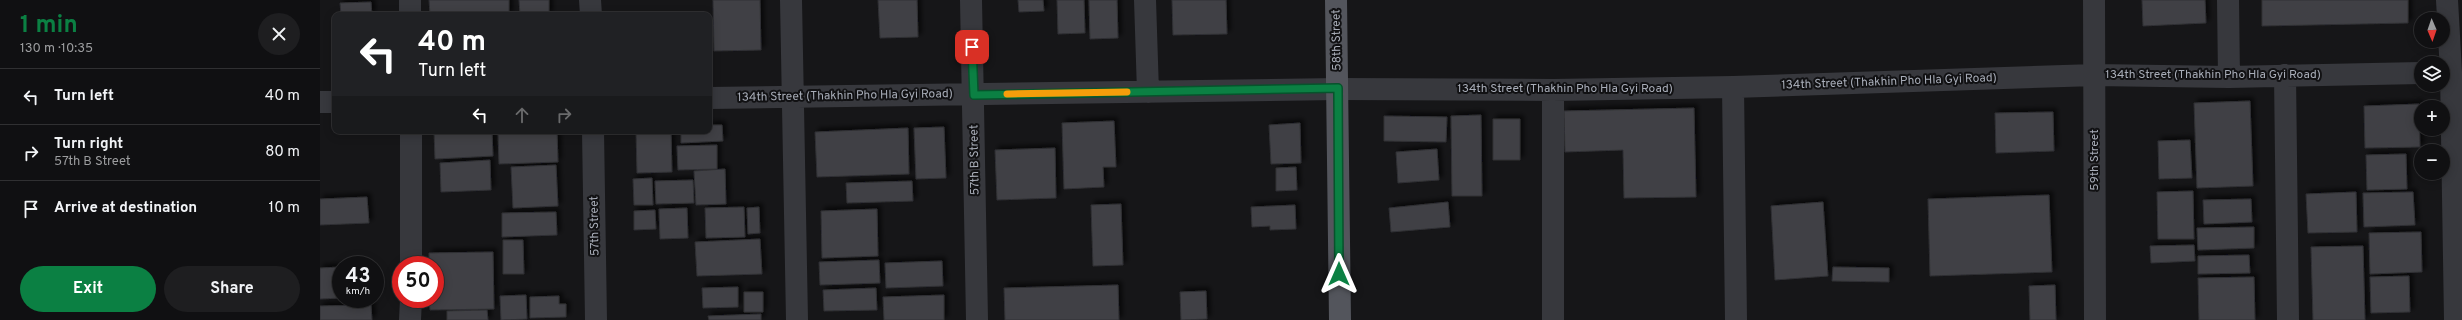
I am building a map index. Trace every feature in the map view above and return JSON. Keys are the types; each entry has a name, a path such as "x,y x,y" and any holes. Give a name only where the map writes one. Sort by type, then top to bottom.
{"main road":[{"name":"58th Street","path":"1336,0 1340,320"}],"street":[{"path":"410,0 410,12"},
{"path":"590,0 591,12"},
{"path":"791,0 797,320"},
{"name":"57th B Street","path":"971,0 974,95 977,320"},
{"path":"1146,0 1148,92"},
{"name":"59th Street","path":"2094,0 2095,320"},
{"path":"2228,0 2229,77"},
{"path":"2447,0 2452,72 2455,320"},
{"name":"134th Street (Thakhin Pho Hla Gyi Road)","path":"712,98 974,95 1338,88 1552,90 1733,88 2095,75 2229,77 2414,73"},
{"path":"2285,75 2288,320"},
{"path":"1733,88 1736,320"},
{"path":"1552,90 1553,320"},
{"path":"320,102 332,102"},
{"path":"411,134 411,256"},
{"name":"57th Street","path":"594,134 596,320"},
{"path":"410,320 411,308"}],"building":[{"path":"429,0 509,0 509,12 430,12"},
{"path":"519,0 549,0 549,12 520,12"},
{"path":"713,0 760,0 761,50 714,51"},
{"path":"878,0 917,0 918,37 880,38"},
{"path":"1018,0 1043,0 1044,11 1019,12"},
{"path":"1057,0 1084,0 1085,33 1058,34"},
{"path":"1089,0 1117,0 1118,38 1090,39"},
{"path":"1172,0 1226,0 1227,34 1173,35"},
{"path":"2142,0 2205,0 2206,23 2143,26"},
{"path":"2262,0 2408,0 2408,23 2262,26"},
{"path":"371,2 372,12 341,12 340,3"},
{"path":"2250,101 2253,186 2197,188 2194,103"},
{"path":"2414,104 2414,136 2420,136 2420,144 2414,144 2414,147 2365,148 2364,106"},
{"path":"1694,108 1696,197 1624,198 1623,150 1565,152 1564,111"},
{"path":"2053,112 2054,151 1996,153 1995,113"},
{"path":"1481,115 1482,196 1452,196 1451,116"},
{"path":"1384,116 1447,117 1446,142 1384,141"},
{"path":"1493,119 1520,119 1520,160 1493,160"},
{"path":"1114,121 1116,167 1103,167 1104,187 1064,189 1062,123"},
{"path":"1300,123 1301,163 1271,164 1269,125"},
{"path":"712,125 722,125 723,141 681,143 681,134 712,134"},
{"path":"944,127 946,178 916,179 914,128"},
{"path":"908,128 909,174 817,177 815,132"},
{"path":"434,134 492,134 493,156 435,159"},
{"path":"498,134 557,134 558,162 499,164"},
{"path":"636,134 671,134 672,172 637,173"},
{"path":"2190,140 2192,178 2159,179 2158,141"},
{"path":"717,145 717,169 678,170 677,146"},
{"path":"1055,148 1056,198 997,200 995,150"},
{"path":"1437,149 1439,180 1398,183 1396,152"},
{"path":"2406,154 2407,189 2367,190 2366,155"},
{"path":"490,160 491,190 441,192 440,163"},
{"path":"556,165 558,206 513,208 511,167"},
{"path":"1296,167 1297,190 1276,191 1276,168"},
{"path":"725,169 726,204 696,205 694,171"},
{"path":"652,178 653,205 634,205 633,179"},
{"path":"693,180 694,203 656,204 655,181"},
{"path":"912,181 913,201 847,203 846,183"},
{"path":"2193,191 2194,239 2158,239 2157,192"},
{"path":"2356,192 2357,232 2308,233 2306,194"},
{"path":"2413,192 2415,225 2364,227 2363,193"},
{"path":"2049,195 2052,272 1930,276 1928,199"},
{"path":"367,197 369,223 320,225 320,199"},
{"path":"2251,199 2252,222 2204,224 2203,200"},
{"path":"1448,202 1450,227 1391,232 1389,208"},
{"path":"1823,202 1828,276 1775,280 1771,206"},
{"path":"1121,204 1123,265 1093,266 1091,205"},
{"path":"1295,205 1296,229 1270,230 1270,226 1252,227 1251,207"},
{"path":"744,207 745,237 706,238 705,208"},
{"path":"759,207 760,233 748,234 747,208"},
{"path":"687,208 688,238 660,239 659,209"},
{"path":"877,209 878,256 822,258 821,211"},
{"path":"655,210 656,229 634,230 634,211"},
{"path":"556,212 557,235 502,237 502,213"},
{"path":"2254,227 2254,248 2198,250 2197,228"},
{"path":"2421,232 2422,272 2370,274 2369,233"},
{"path":"760,239 762,274 697,276 695,242"},
{"path":"503,240 523,240 524,274 503,274"},
{"path":"2194,245 2195,261 2151,263 2150,246"},
{"path":"2363,246 2365,320 2313,320 2311,247"},
{"path":"493,252 494,309 430,310 430,308 444,308 444,256 429,256 429,253"},
{"path":"2249,255 2250,273 2198,274 2198,256"},
{"path":"879,260 880,283 820,285 819,262"},
{"path":"942,261 943,286 886,288 885,263"},
{"path":"332,267 332,298 320,299 320,268"},
{"path":"1833,267 1889,268 1889,282 1832,281"},
{"path":"2409,276 2410,312 2371,313 2370,277"},
{"path":"2254,277 2255,320 2199,320 2198,278"},
{"path":"1118,285 1119,320 1005,320 1004,288"},
{"path":"2055,285 2056,320 2030,320 2029,286"},
{"path":"738,287 738,307 703,308 702,288"},
{"path":"876,288 877,310 824,311 823,290"},
{"path":"1206,291 1207,319 1181,320 1180,292"},
{"path":"744,292 763,292 763,312 744,312"},
{"path":"526,295 527,319 501,320 500,296"},
{"path":"944,295 944,320 884,320 883,297"},
{"path":"559,296 559,304 566,304 566,317 530,318 530,297"},
{"path":"320,306 332,306 332,308 371,308 372,320 320,320"},
{"path":"487,310 488,320 447,320 447,311"},
{"path":"761,314 761,320 709,320 708,316"}],"slow traffic":[{"path":"1007,94 1127,92"}],"route":[{"path":"972,47 974,95 1338,88 1339,274"}]}
